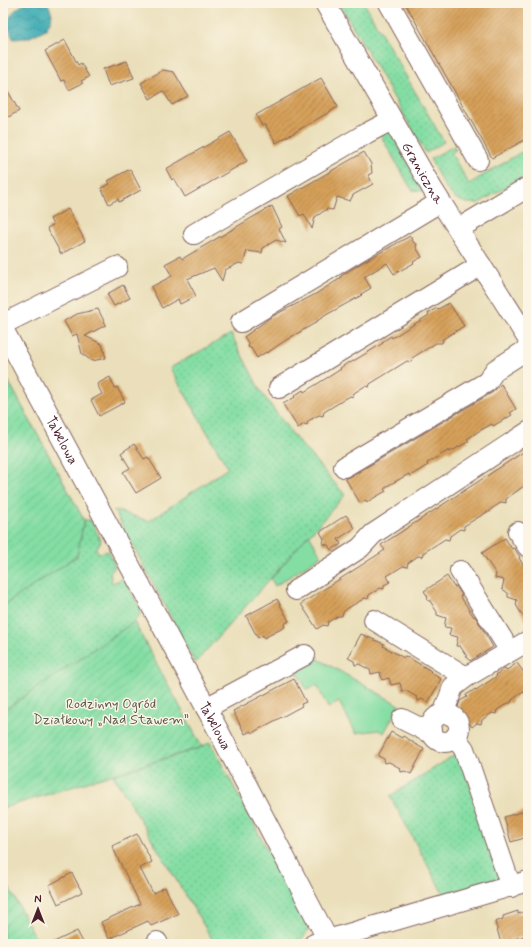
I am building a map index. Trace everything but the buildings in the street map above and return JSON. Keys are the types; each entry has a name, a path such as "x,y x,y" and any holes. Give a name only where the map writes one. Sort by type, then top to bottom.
{"street":[{"name":"Graniczna","path":"324,3 440,202 528,338"},
{"path":"389,3 478,160"},
{"path":"194,234 360,137 392,120"},
{"path":"458,229 528,187"},
{"path":"241,322 440,202"},
{"path":"279,388 481,265"},
{"path":"3,324 117,267"},
{"name":"Tabelowa","path":"3,328 206,708 324,943 520,884"},
{"path":"344,466 487,382 495,370 528,350"},
{"path":"296,590 360,548 373,534 528,432"},
{"path":"460,571 510,651"},
{"path":"374,620 466,677"},
{"path":"446,714 445,709 453,687 466,677 528,641"},
{"path":"206,708 305,655"},
{"path":"446,714 450,715 457,721 459,730 455,737 451,740 443,741 435,737 432,730 434,720 441,715 446,714"},
{"path":"402,718 426,731 432,730"},
{"path":"455,737 464,749 520,884"}],"green space":[{"path":"339,3 364,3 444,142 426,153"},
{"path":"389,129 424,190 412,190 378,131"},
{"path":"454,146 456,150 451,153 469,184 528,148 528,174 479,203 460,201 453,196 443,183 430,159"},
{"path":"231,334 261,392 292,434 345,495 195,663 114,510 149,521 228,468 170,368"},
{"path":"3,371 84,520 77,556 3,606"},
{"path":"84,520 91,520 101,541 96,549 99,553 109,551 115,567 110,573 112,583 124,578 142,612 134,622 3,711 3,606 77,556"},
{"path":"309,534 321,556 275,586 271,579"},
{"name":"Rodzinny Ogród Działkowy „Nad Stawem”","path":"134,622 202,747 3,808 3,711"},
{"path":"313,656 399,705 384,733 379,730 356,733 339,702 328,708 317,685 307,690 297,671 316,661"},
{"path":"210,742 308,926 307,932 301,939 294,942 273,944 215,944 113,775 202,747"},
{"path":"458,753 505,882 446,899 390,796"},
{"path":"3,876 39,944 3,944"}],"water":[{"path":"26,3 48,3 52,14 51,20 46,29 28,38 13,39 8,26 9,18 17,9"}]}
